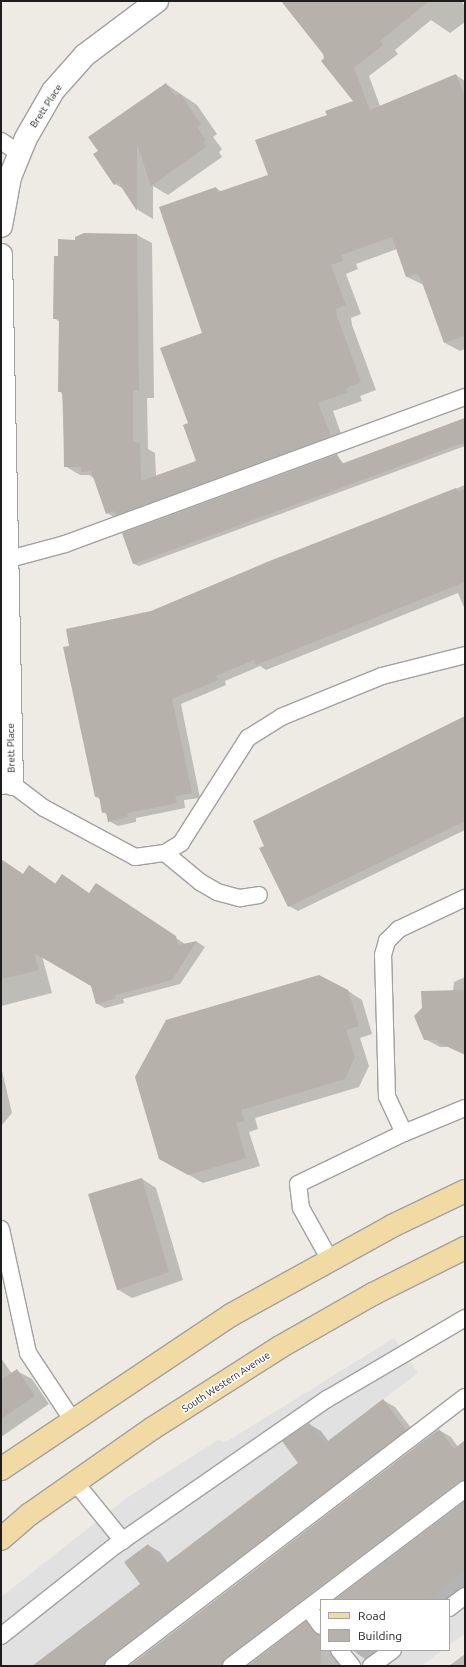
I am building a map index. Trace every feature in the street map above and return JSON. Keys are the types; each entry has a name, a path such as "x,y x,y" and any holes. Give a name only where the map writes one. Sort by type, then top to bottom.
{"main road":[{"path":"1,1469 231,1315 392,1226 465,1191"},
{"name":"South Western Avenue","path":"1,1538 30,1514 153,1428 280,1347 373,1294 465,1248"}],"street":[{"name":"Brett Place","path":"1,226 10,177 19,153 53,91 85,54 157,1"},
{"name":"Brett Place","path":"1,255 6,560 6,785"}],"lane":[{"path":"1,141 19,153"},
{"path":"6,560 65,544 465,397"},
{"path":"6,785 44,808 135,857 165,853 181,843 248,738 281,717 382,676 465,655"},
{"path":"165,853 200,882 217,892 240,898 259,895"},
{"path":"404,1133 388,1097 383,955 387,940 399,929 465,898"},
{"path":"330,1260 301,1208 298,1184 404,1133 465,1108"},
{"path":"1,1229 28,1353 73,1421"},
{"path":"1,1636 123,1541 328,1399 465,1318"},
{"path":"113,1666 465,1397"},
{"path":"75,1482 123,1541"},
{"path":"231,1666 465,1489"},
{"path":"450,1607 465,1596"},
{"path":"308,1608 320,1625"},
{"path":"341,1651 352,1666"},
{"path":"371,1666 391,1651"}],"shaded area":[{"path":"394,1338 418,1373 324,1444 307,1422 282,1441 298,1463 164,1565 147,1544 124,1562 140,1584 32,1666 1,1666 1,1597 128,1497 218,1440 226,1442"},
{"path":"465,1571 465,1634 450,1644 450,1599 428,1599"},
{"path":"360,1651 442,1651 421,1666 340,1666"}],"building":[{"path":"281,1 429,1 380,41 383,45 354,68 370,110 456,74 465,97 465,336 444,343 420,277 417,274 406,277 392,237 341,255 343,261 331,265 346,305 336,309 337,316 361,382 346,388 348,392 318,403 331,436 116,515 114,511 106,514 91,471 81,472 81,467 64,467 63,396 61,392 58,392 59,319 53,319 54,256 58,256 58,239 75,240 75,237 84,233 137,234 139,390 133,390 133,441 140,444 141,481 196,461 183,425 188,423 160,348 202,333 159,207 216,187 218,192 268,175 255,140 327,115 325,111 353,101 321,61 324,58 323,54"},
{"path":"166,83 175,96 180,94 201,124 197,127 206,140 203,142 206,147 151,186 137,144 137,211 118,182 114,185 93,154 98,151 88,137"},
{"path":"465,418 465,442 133,564 122,533 337,454 341,464"},
{"path":"456,488 458,492 465,489 465,582 256,665 254,660 216,676 218,680 172,699 192,793 175,796 177,803 127,813 128,817 108,822 106,812 102,813 99,796 95,797 63,647 69,646 66,629 151,611 267,562"},
{"path":"465,716 465,821 288,907 259,848 264,846 253,821"},
{"path":"1,859 23,874 29,865 55,884 62,874 89,893 96,883 176,936 178,945 197,941 172,980 115,995 116,998 96,1004 91,986 34,953 39,970 1,979"},
{"path":"319,975 348,990 359,1026 346,1030 355,1057 345,1079 241,1110 244,1121 236,1123 246,1158 188,1175 159,1159 135,1077 166,1020"},
{"path":"465,990 465,1054 437,1042 437,1040 424,1040 414,1016 422,1008 421,991"},
{"path":"142,1178 169,1272 117,1290 88,1194"},
{"path":"17,1369 35,1396 1,1419 1,1380"},
{"path":"383,1399 406,1430 107,1658 104,1666 32,1666 140,1584 124,1562 148,1544 164,1565 298,1463 282,1441 309,1423 324,1444"},
{"path":"439,1429 454,1449 465,1440 465,1480 459,1481 225,1658 222,1666 129,1666"},
{"path":"465,1501 465,1571 428,1599 335,1599"},
{"path":"306,1621 314,1632 320,1635 321,1666 247,1666"}]}
